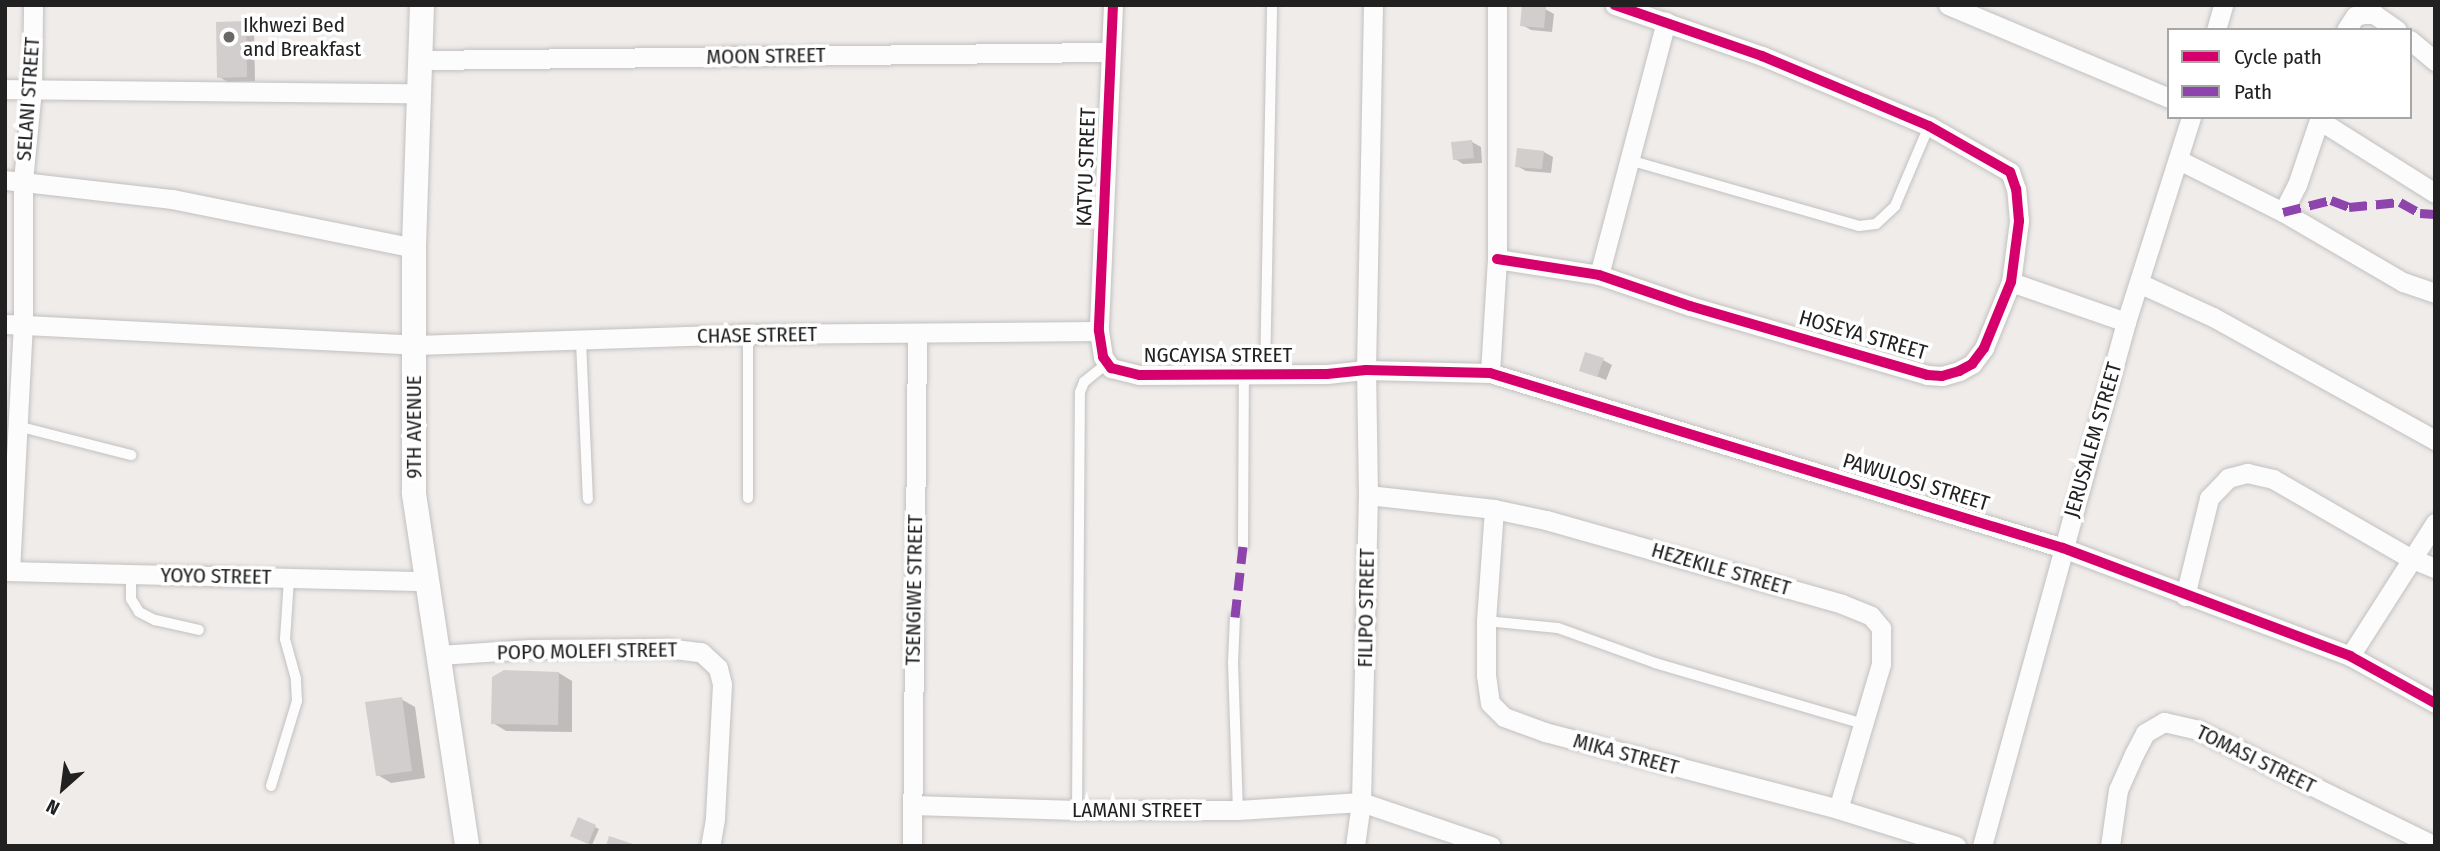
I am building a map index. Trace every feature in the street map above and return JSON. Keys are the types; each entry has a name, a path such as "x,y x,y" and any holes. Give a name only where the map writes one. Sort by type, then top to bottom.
{"street":[{"name":"SELANI STREET","path":"8,571 17,426 14,180 32,90 33,5"},
{"name":"9TH AVENUE","path":"422,5 414,248 414,494 439,655 446,723 467,846"},
{"name":"KATYU STREET","path":"1099,331 1113,5"},
{"name":"FILIPO STREET","path":"1355,846 1361,803 1368,495 1366,370 1373,5"},
{"path":"1490,373 1497,259 1497,5"},
{"name":"HOSEYA STREET","path":"1497,259 1599,275 1690,306 1927,374 1942,376 1972,365 1984,348 2011,282 2019,221 2016,189 2010,172 1929,126 1762,56 1615,5"},
{"path":"1948,5 2167,97"},
{"path":"2217,28 2223,5"},
{"path":"2347,28 2355,16 2364,14 2374,14 2394,28"},
{"path":"1599,275 1666,22"},
{"path":"2412,42 2435,61"},
{"name":"MOON STREET","path":"421,60 1110,52"},
{"path":"5,89 420,93"},
{"name":"JERUSALEM STREET","path":"1982,846 2126,322 2190,119"},
{"path":"2283,212 2297,185 2319,119 2435,193"},
{"path":"2179,160 2283,212 2403,282 2435,293"},
{"path":"14,180 172,199 414,248"},
{"path":"2011,282 2126,322"},
{"path":"2139,283 2213,317 2435,440"},
{"name":"CHASE STREET","path":"14,324 415,345 748,334 1099,331"},
{"path":"1099,331 1100,349 1107,363"},
{"name":"TSENGIWE STREET","path":"912,846 917,334"},
{"name":"NGCAYISA STREET","path":"1107,363 1119,372 1139,374 1265,376 1366,370"},
{"name":"PAWULOSI STREET","path":"1366,370 1490,373 2063,548 2350,656 2435,703"},
{"path":"2186,596 2208,498 2228,478 2246,473 2281,483 2410,558 2435,568"},
{"name":"HEZEKILE STREET","path":"1368,495 1494,509 1604,534 1842,604 1871,617 1881,628 1883,646 1864,724 1838,810"},
{"name":"MIKA STREET","path":"1494,509 1486,621 1487,687 1490,702 1504,716 1545,732 1838,810 1956,846"},
{"path":"2350,656 2410,558 2435,523"},
{"name":"YOYO STREET","path":"8,571 427,581"},
{"name":"POPO MOLEFI STREET","path":"439,655 530,649 666,648 701,652 718,668 722,684 715,819 710,846"},
{"name":"TOMASI STREET","path":"2110,846 2118,790 2145,733 2164,722 2198,730 2435,846"},
{"path":"1361,803 1490,846"},
{"name":"LAMANI STREET","path":"912,806 1238,810 1361,803"}],"lane":[{"path":"1265,376 1272,5"},
{"path":"1629,160 1859,226 1876,224 1895,206 1929,126"},
{"path":"748,334 748,498"},
{"path":"581,341 588,499"},
{"path":"1077,810 1080,392 1084,382 1107,363"},
{"path":"1243,546 1244,376"},
{"path":"17,426 131,455"},
{"path":"131,574 131,598 139,612 155,620 199,630"},
{"path":"271,786 297,701 296,679 285,639 289,578"},
{"path":"1235,617 1233,662 1238,810"},
{"path":"1486,621 1558,628 1655,663 1864,724"}],"building":[{"path":"1522,5 1546,7 1544,28 1520,26"},
{"path":"246,21 247,77 217,78 216,22"},
{"path":"1472,140 1474,158 1453,160 1451,142"},
{"path":"1517,148 1544,151 1542,169 1515,167"},
{"path":"1585,352 1604,358 1597,377 1579,371"},
{"path":"504,670 559,672 558,725 491,724 492,677"},
{"path":"402,697 412,771 376,776 365,702"},
{"path":"578,817 596,825 588,844 570,836"},
{"path":"609,836 636,845 636,846 606,846"}],"marked path":[{"path":"2283,212 2331,200 2349,207 2400,202 2420,213 2435,214"},
{"path":"1235,617 1243,546"}],"cycle path":[{"path":"1113,5 1099,331 1103,357 1111,368 1139,375 1327,374 1366,370 1490,373 2063,548 2350,656 2435,703"},
{"path":"1497,259 1599,275 1690,306 1927,375 1942,376 1959,371 1972,364 1984,348 2011,282 2019,221 2016,189 2010,172 1929,126 1762,56 1615,5"}],"place":[{"name":"Ikhwezi Bed and Breakfast","path":"229,37"}]}
